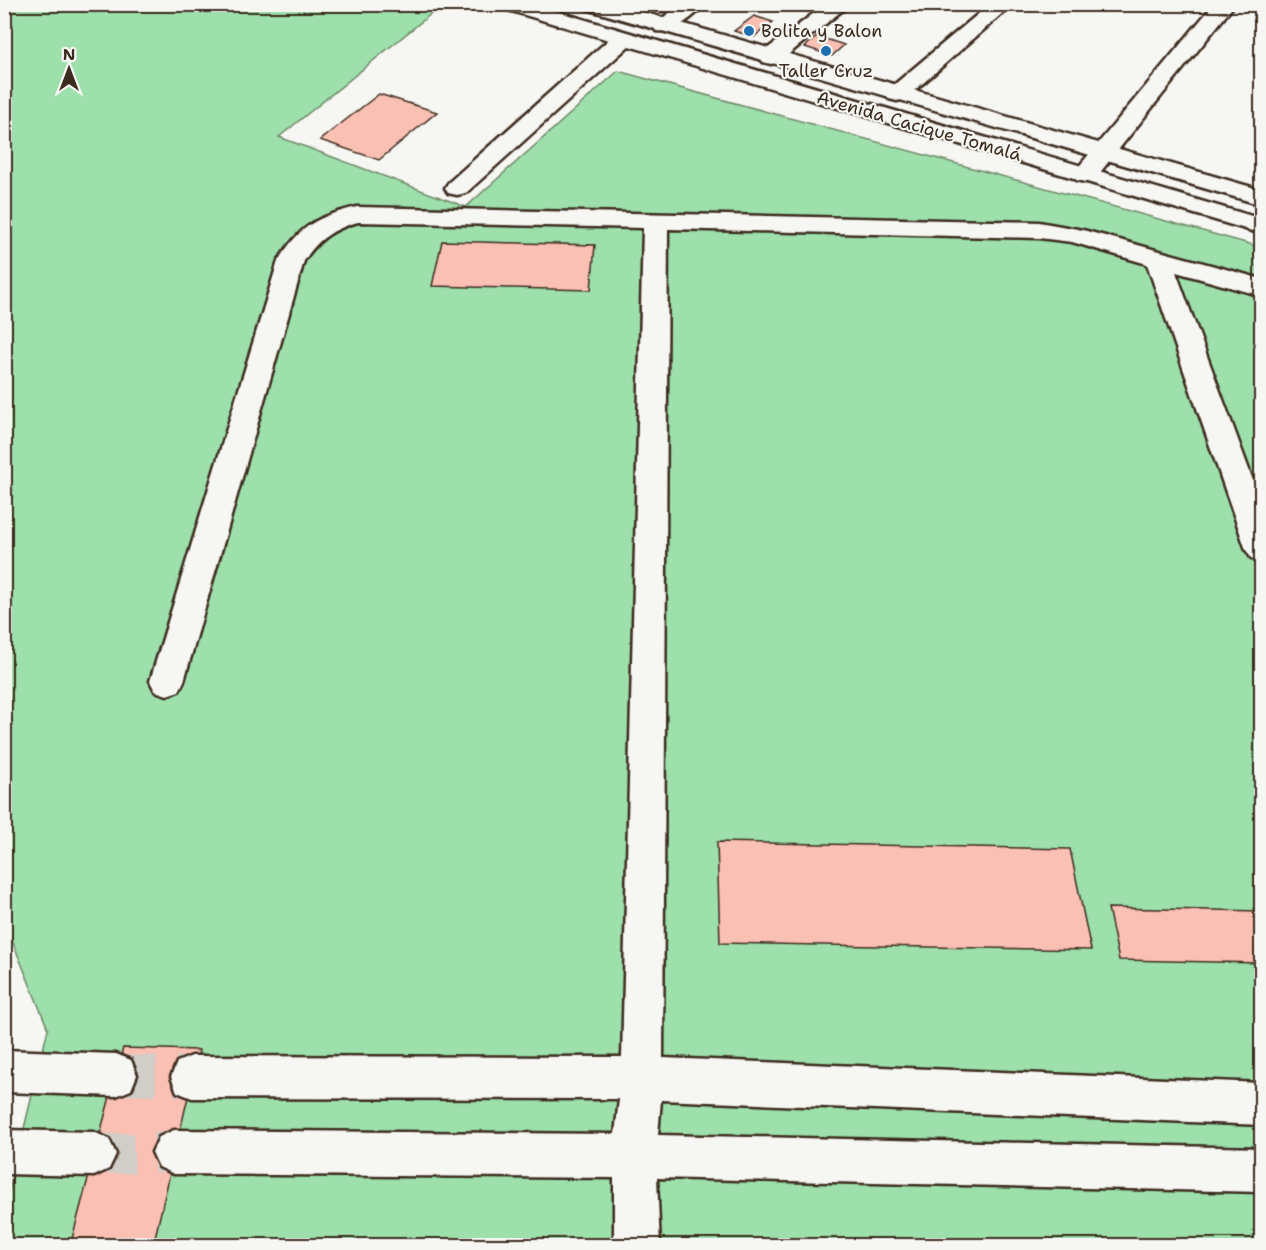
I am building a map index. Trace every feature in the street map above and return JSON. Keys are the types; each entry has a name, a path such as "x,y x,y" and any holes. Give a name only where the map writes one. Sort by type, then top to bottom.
{"main road":[{"name":"Avenida Cacique Tomalá","path":"508,4 1262,227"},
{"name":"Avenida Cacique Tomalá","path":"590,4 1262,198"},
{"path":"664,26 693,4"},
{"path":"771,57 840,4"},
{"path":"897,94 1003,4"},
{"path":"1085,175 1225,4"},
{"path":"457,188 623,39"},
{"path":"167,681 291,261 304,239 318,227 357,214 1039,230 1074,235 1262,288"},
{"path":"637,1245 635,1156 642,1078 656,220"},
{"path":"1159,260 1262,550"},
{"path":"4,1071 116,1075"},
{"path":"192,1077 642,1078 1262,1104"},
{"path":"4,1152 94,1154"},
{"path":"174,1152 635,1156 1262,1170"}],"green space":[{"path":"404,4 432,13 279,137 466,207 618,71 1261,247 1261,1245 5,1245 5,1207 48,1029 5,923 5,5"}],"building":[{"path":"644,4 674,4 663,13 643,6"},
{"path":"754,16 773,22 754,37 734,31"},
{"path":"817,36 844,45 832,56 805,47"},
{"path":"379,94 437,112 379,160 320,140"},
{"path":"442,241 595,245 591,290 432,286"},
{"path":"717,842 1070,849 1091,950 720,943"},
{"path":"1108,908 1262,911 1262,963 1119,960"},
{"path":"123,1048 199,1050 153,1246 70,1246"}],"tunnel":[{"path":"116,1075 192,1077"},
{"path":"94,1154 174,1152"}],"place":[{"name":"Bolita y Balon","path":"749,31"},
{"name":"Taller Cruz","path":"826,51"}]}
